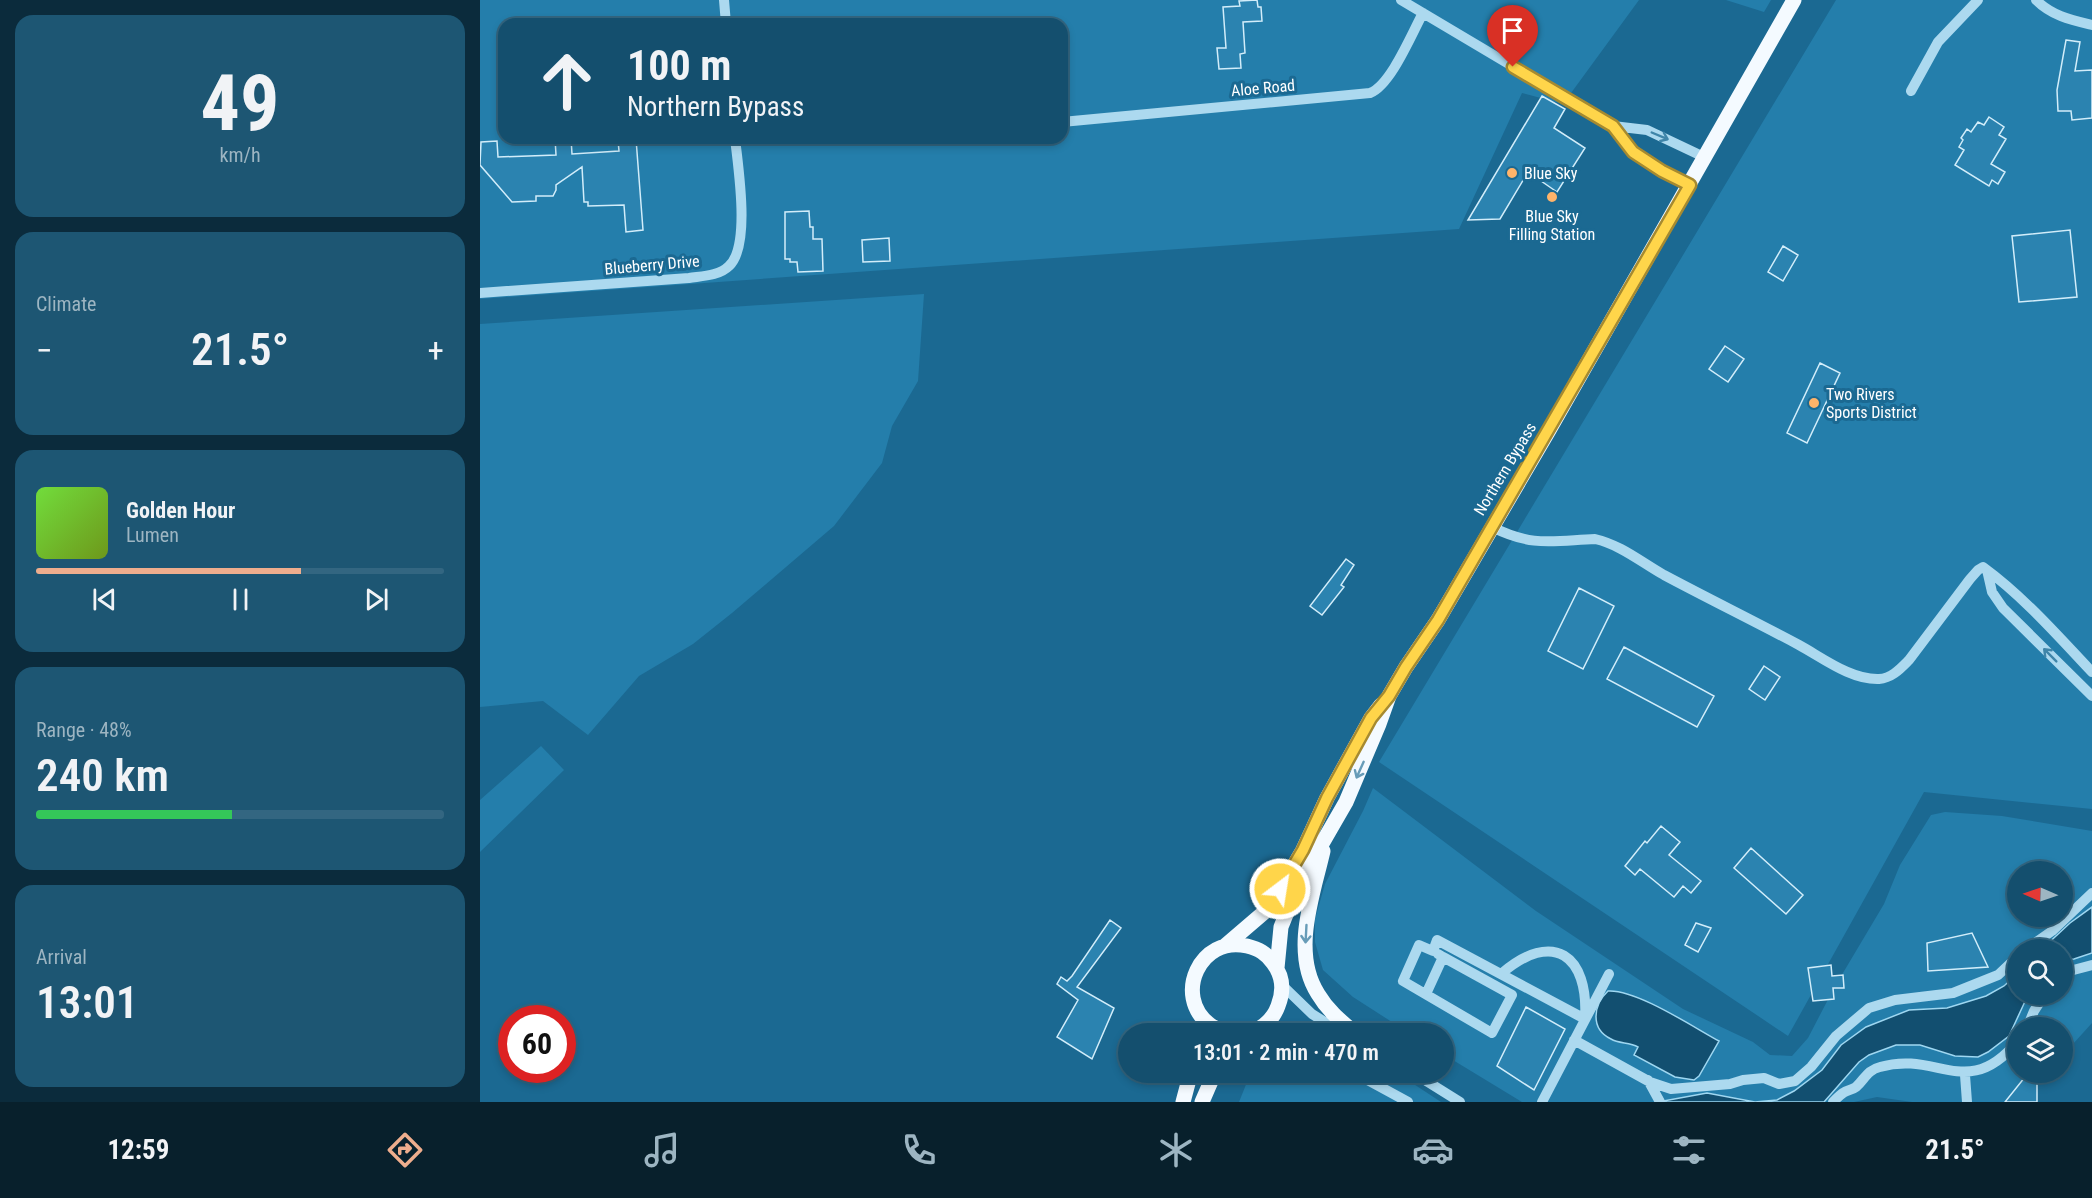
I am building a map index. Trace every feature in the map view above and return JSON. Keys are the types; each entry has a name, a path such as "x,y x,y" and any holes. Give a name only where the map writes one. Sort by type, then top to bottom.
{"main road":[{"name":"Northern Bypass","path":"1282,986 1277,968 1281,927 1297,887 1346,802 1389,696 1438,620 1690,185 1794,0"},
{"path":"1208,1023 1198,1011 1193,998 1194,976 1201,962 1211,951 1226,945 1268,909 1303,850 1327,798 1371,718 1389,696"},
{"path":"1327,836 1309,913 1306,947 1308,965 1316,992 1343,1023"},
{"path":"1226,945 1242,945 1263,951 1277,968"},
{"path":"1266,1023 1277,1010 1282,986"},
{"path":"1198,1011 1198,1023"},
{"path":"1183,1102 1188,1083"},
{"path":"1202,1102 1210,1083"}],"street":[{"path":"724,0 726,18"},
{"path":"1401,0 1613,126 1633,152 1662,171 1690,185"},
{"path":"1911,91 1938,42 1978,0"},
{"path":"2036,0 2064,19 2092,25"},
{"name":"Aloe Road","path":"1068,121 1370,93 1378,89 1388,76 1422,13"},
{"path":"1613,126 1647,130 1704,157"},
{"name":"Blueberry Drive","path":"480,293 689,278 723,271 735,260 740,248 742,215 736,144"},
{"path":"1492,527 1529,541 1595,539 1617,546 1723,607 1866,678 1888,677 1897,672 1909,660 1977,571 1983,567 2042,619 2092,672"},
{"path":"1987,570 1992,592 2003,608 2092,696"},
{"path":"2041,939 2092,893"},
{"path":"1432,951 1437,940 1585,1020"},
{"path":"1419,945 1432,951 1512,995 1492,1033 1403,981 1419,945"},
{"path":"1501,974 1517,960 1541,951 1563,956 1576,966 1584,984 1585,1020"},
{"path":"1426,994 1443,957"},
{"path":"2073,970 2092,964"},
{"path":"1574,1040 1648,1080 1671,1089 1730,1084 1764,1078 1779,1084 1795,1081 1811,1067 1836,1036 1869,1008 1895,1000 1953,993 1998,975 2007,966"},
{"path":"1542,1102 1609,974"},
{"path":"1282,986 1312,1014 1326,1023"},
{"path":"1833,1102 1843,1093 1855,1088 1869,1071 1880,1066 1903,1062 1926,1065 1948,1074 1965,1075 1988,1069 2007,1054"},
{"path":"1965,1075 1967,1102"},
{"path":"1648,1080 1659,1102"},
{"path":"1373,1083 1408,1102"},
{"path":"1430,1083 1460,1102"}],"shaded area":[{"path":"480,0 1639,0 1563,104 1522,93 1459,229 480,299"},
{"path":"1726,0 1771,0 1764,12"},
{"path":"1836,0 2092,0 2092,809 1924,792 1788,1036 1379,762"},
{"path":"924,294 918,381 892,426 882,463 834,526 693,644 639,676 588,735 543,701 480,707 480,324"},
{"path":"541,746 564,770 480,852 480,800"},
{"path":"1373,788 1536,911 1683,1009 1753,1042 1770,1055 1792,1056 1808,1038 1834,988 1884,904 1900,865 1931,815 1945,812 2002,816 2092,831 2092,1023 2073,1044 2073,1017 2007,1017 2007,1083 2021,1083 2005,1102 1912,1102 1877,1097 1854,1102 1522,1102 1454,1061 1454,1023 1393,1023 1353,997 1323,970 1315,942 1315,919 1325,884"},
{"path":"2092,907 2092,953 2073,959 2073,939 2053,939 2066,927 2073,927 2073,921"},
{"path":"2007,983 2007,1005 2023,1005 2018,1017 2007,1017 2007,1038 1978,1057 1955,1056 1920,1045 1896,1045 1869,1055 1859,1062 1824,1102 1755,1102 1777,1100 1794,1091 1822,1070 1841,1045 1866,1027 1909,1010 1947,1008 1986,996"},
{"path":"1608,991 1620,992 1649,1002 1719,1041 1699,1076 1694,1080 1675,1077 1634,1055 1638,1047 1614,1041 1604,1035 1596,1016 1599,1003"},
{"path":"1317,1018 1324,1023 1311,1023"},
{"path":"1247,1083 1412,1083 1441,1102 1239,1102"},
{"path":"1707,1093 1755,1102 1658,1102"}],"building":[{"path":"1257,0 1258,7 1261,7 1262,21 1243,22 1245,53 1240,54 1241,68 1219,69 1217,48 1226,48 1223,7 1240,6 1239,1"},
{"path":"2066,40 2080,42 2075,71 2092,70 2092,118 2072,120 2071,111 2058,111 2057,90"},
{"path":"1542,96 1565,109 1554,128 1585,148 1557,192 1528,172 1500,219 1468,220"},
{"path":"1989,117 2004,127 1999,135 2006,139 1991,164 2005,172 1998,184 1992,180 1989,186 1955,165 1964,150 1959,147 1963,140 1961,138 1967,129 1971,132 1978,122 1984,125"},
{"path":"497,141 498,157 556,155 555,144 571,144 572,154 619,151 618,144 636,144 643,230 626,232 624,205 588,206 588,202 584,202 582,167 556,185 553,196 536,196 536,201 512,202 480,165 481,142"},
{"path":"809,211 813,239 822,239 823,271 798,272 797,262 785,259 785,212"},
{"path":"2070,230 2077,297 2019,302 2012,236"},
{"path":"889,238 890,261 863,262 862,240"},
{"path":"1783,246 1798,255 1783,281 1768,272"},
{"path":"1725,346 1744,359 1728,382 1709,369"},
{"name":"Two Rivers Sports District","path":"1820,363 1840,373 1807,443 1787,433"},
{"path":"1346,559 1354,565 1341,585 1344,587 1322,615 1310,606"},
{"path":"1579,588 1614,606 1583,669 1548,651"},
{"path":"1624,647 1714,696 1697,727 1607,679"},
{"path":"1764,666 1780,677 1765,700 1749,689"},
{"path":"1661,826 1680,842 1669,855 1701,881 1691,893 1683,886 1674,897 1640,869 1635,875 1625,866 1645,841 1647,843"},
{"path":"1751,848 1803,895 1786,914 1734,868"},
{"path":"1110,920 1121,928 1077,987 1114,1008 1092,1059 1057,1037 1078,1000 1057,984 1061,977 1067,981 1072,976"},
{"path":"1696,923 1711,928 1698,952 1685,945"},
{"path":"1972,933 1988,967 1928,971 1927,943"},
{"path":"1831,965 1832,976 1843,975 1844,988 1833,988 1834,999 1813,1001 1808,968"},
{"path":"1526,1007 1565,1029 1534,1090 1497,1066"},
{"path":"2020,1083 2037,1083 2037,1102 2005,1102"}],"place":[{"name":"Blue Sky","path":"1512,173"},
{"name":"Blue Sky Filling Station","path":"1552,197"},
{"name":"Two Rivers Sports District","path":"1814,403"}],"route":[{"path":"1280,889 1303,850 1327,798 1371,718 1389,696 1438,620 1690,185 1662,171 1633,152 1613,126 1513,67"}]}
